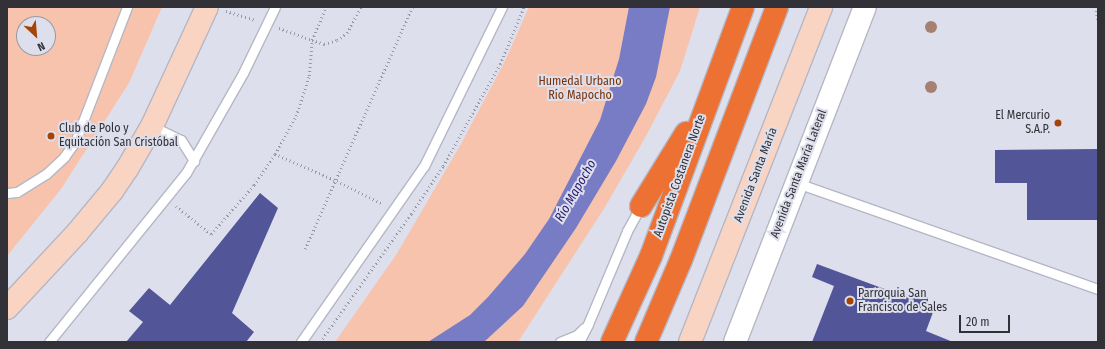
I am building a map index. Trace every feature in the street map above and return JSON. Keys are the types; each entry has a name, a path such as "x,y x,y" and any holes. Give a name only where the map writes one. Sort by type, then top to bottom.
{"highway":[{"name":"Autopista Costanera Norte","path":"612,342 650,256 743,7"},
{"path":"646,342 681,260 777,7"},
{"path":"641,206 710,97"}],"main road":[{"path":"7,308 95,212 127,169 152,126 207,7"},
{"name":"Avenida Santa María","path":"690,342 821,7"}],"street":[{"name":"Avenida Santa María Lateral","path":"735,342 865,7"}],"lane":[{"path":"7,193 17,192 46,174 64,157 75,142 127,7"},
{"path":"49,342 166,198 194,161 243,73 275,7"},
{"path":"301,342 395,210 424,166 437,144 502,7"},
{"path":"152,126 181,140 194,161"},
{"path":"796,183 1098,289"},
{"path":"579,342 627,231 641,206"},
{"path":"560,342 577,334 588,324"}],"path":[{"path":"166,198 211,234 254,185 275,154 296,116 309,76 312,40 326,7"},
{"path":"312,40 324,44 342,37 350,29 361,7"},
{"path":"305,249 337,181 412,7"},
{"path":"1096,7 1098,21"},
{"path":"275,154 337,181 395,210"}],"green space":[{"name":"Club de Polo y Equitación San Cristóbal","path":"7,7 162,7 129,83 61,189 7,256"},
{"name":"Humedal Urbano Río Mapocho","path":"529,7 700,7 680,71 646,136 605,207 518,342 335,342 396,255 461,144 505,61"}],"water":[{"name":"Río Mapocho","path":"629,7 670,7 656,77 646,104 616,161 576,228 523,306 484,342 428,342 470,315 488,297 525,254 549,219 600,120 619,59"}],"building":[{"path":"1098,149 1098,220 1027,220 1027,183 995,183 995,150"},
{"path":"260,193 278,208 232,313 254,332 246,342 126,342 143,322 129,311 149,288 170,305"},
{"name":"Parroquia San Francisco de Sales","path":"817,264 898,294 906,295 917,289 923,291 928,298 928,304 935,307 926,331 953,342 812,342 834,286 812,277"}],"place":[{"name":"El Mercurio S.A.P.","path":"1058,123"},
{"name":"Club de Polo y Equitación San Cristóbal","path":"51,136"},
{"name":"Parroquia San Francisco de Sales","path":"850,301"}]}
